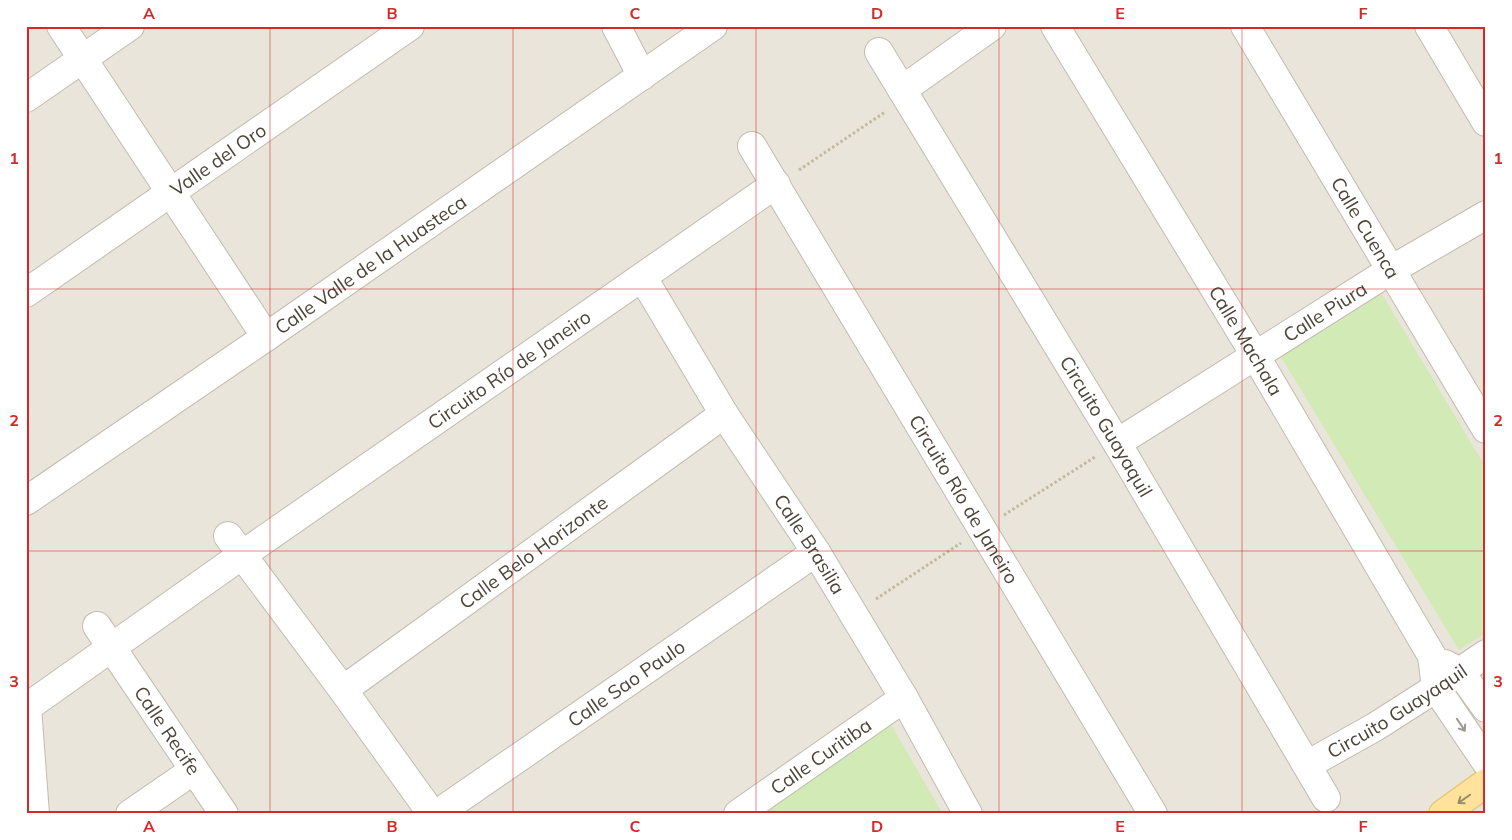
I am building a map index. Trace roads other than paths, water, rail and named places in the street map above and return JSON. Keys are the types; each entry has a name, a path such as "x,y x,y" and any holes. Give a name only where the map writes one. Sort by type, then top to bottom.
{"main road":[{"path":"1443,814 1486,783"}],"street":[{"path":"61,26 266,337"},
{"path":"26,98 130,26"},
{"name":"Valle del Oro","path":"26,293 410,26"},
{"path":"616,26 642,76"},
{"name":"Calle Valle de la Huasteca","path":"26,501 266,337 713,26"},
{"path":"904,94 992,26"},
{"name":"Calle Machala","path":"1055,26 1255,355 1432,656 1436,688 1486,762"},
{"name":"Calle Cuenca","path":"1245,26 1486,429"},
{"path":"1430,26 1486,122"},
{"name":"Circuito Guayaquil","path":"879,52 1117,443 1326,798"},
{"name":"Circuito Río de Janeiro","path":"752,146 1153,814"},
{"name":"Circuito Río de Janeiro","path":"104,637 235,546 643,278 776,185"},
{"name":"Calle Piura","path":"1117,443 1391,270 1486,215"},
{"name":"Calle Brasilia","path":"643,278 724,414 816,552 904,698 968,814"},
{"name":"Calle Belo Horizonte","path":"343,690 724,414"},
{"path":"235,546 343,690 432,814"},
{"name":"Calle Sao Paulo","path":"437,814 816,552"},
{"path":"35,814 27,707 104,637"},
{"name":"Calle Recife","path":"104,637 224,814"},
{"name":"Circuito Guayaquil","path":"1307,765 1375,727 1486,654"},
{"name":"Calle Machala","path":"1432,656 1460,672 1486,708"},
{"name":"Calle Curitiba","path":"738,814 904,698"},
{"path":"130,814 194,770"}]}
